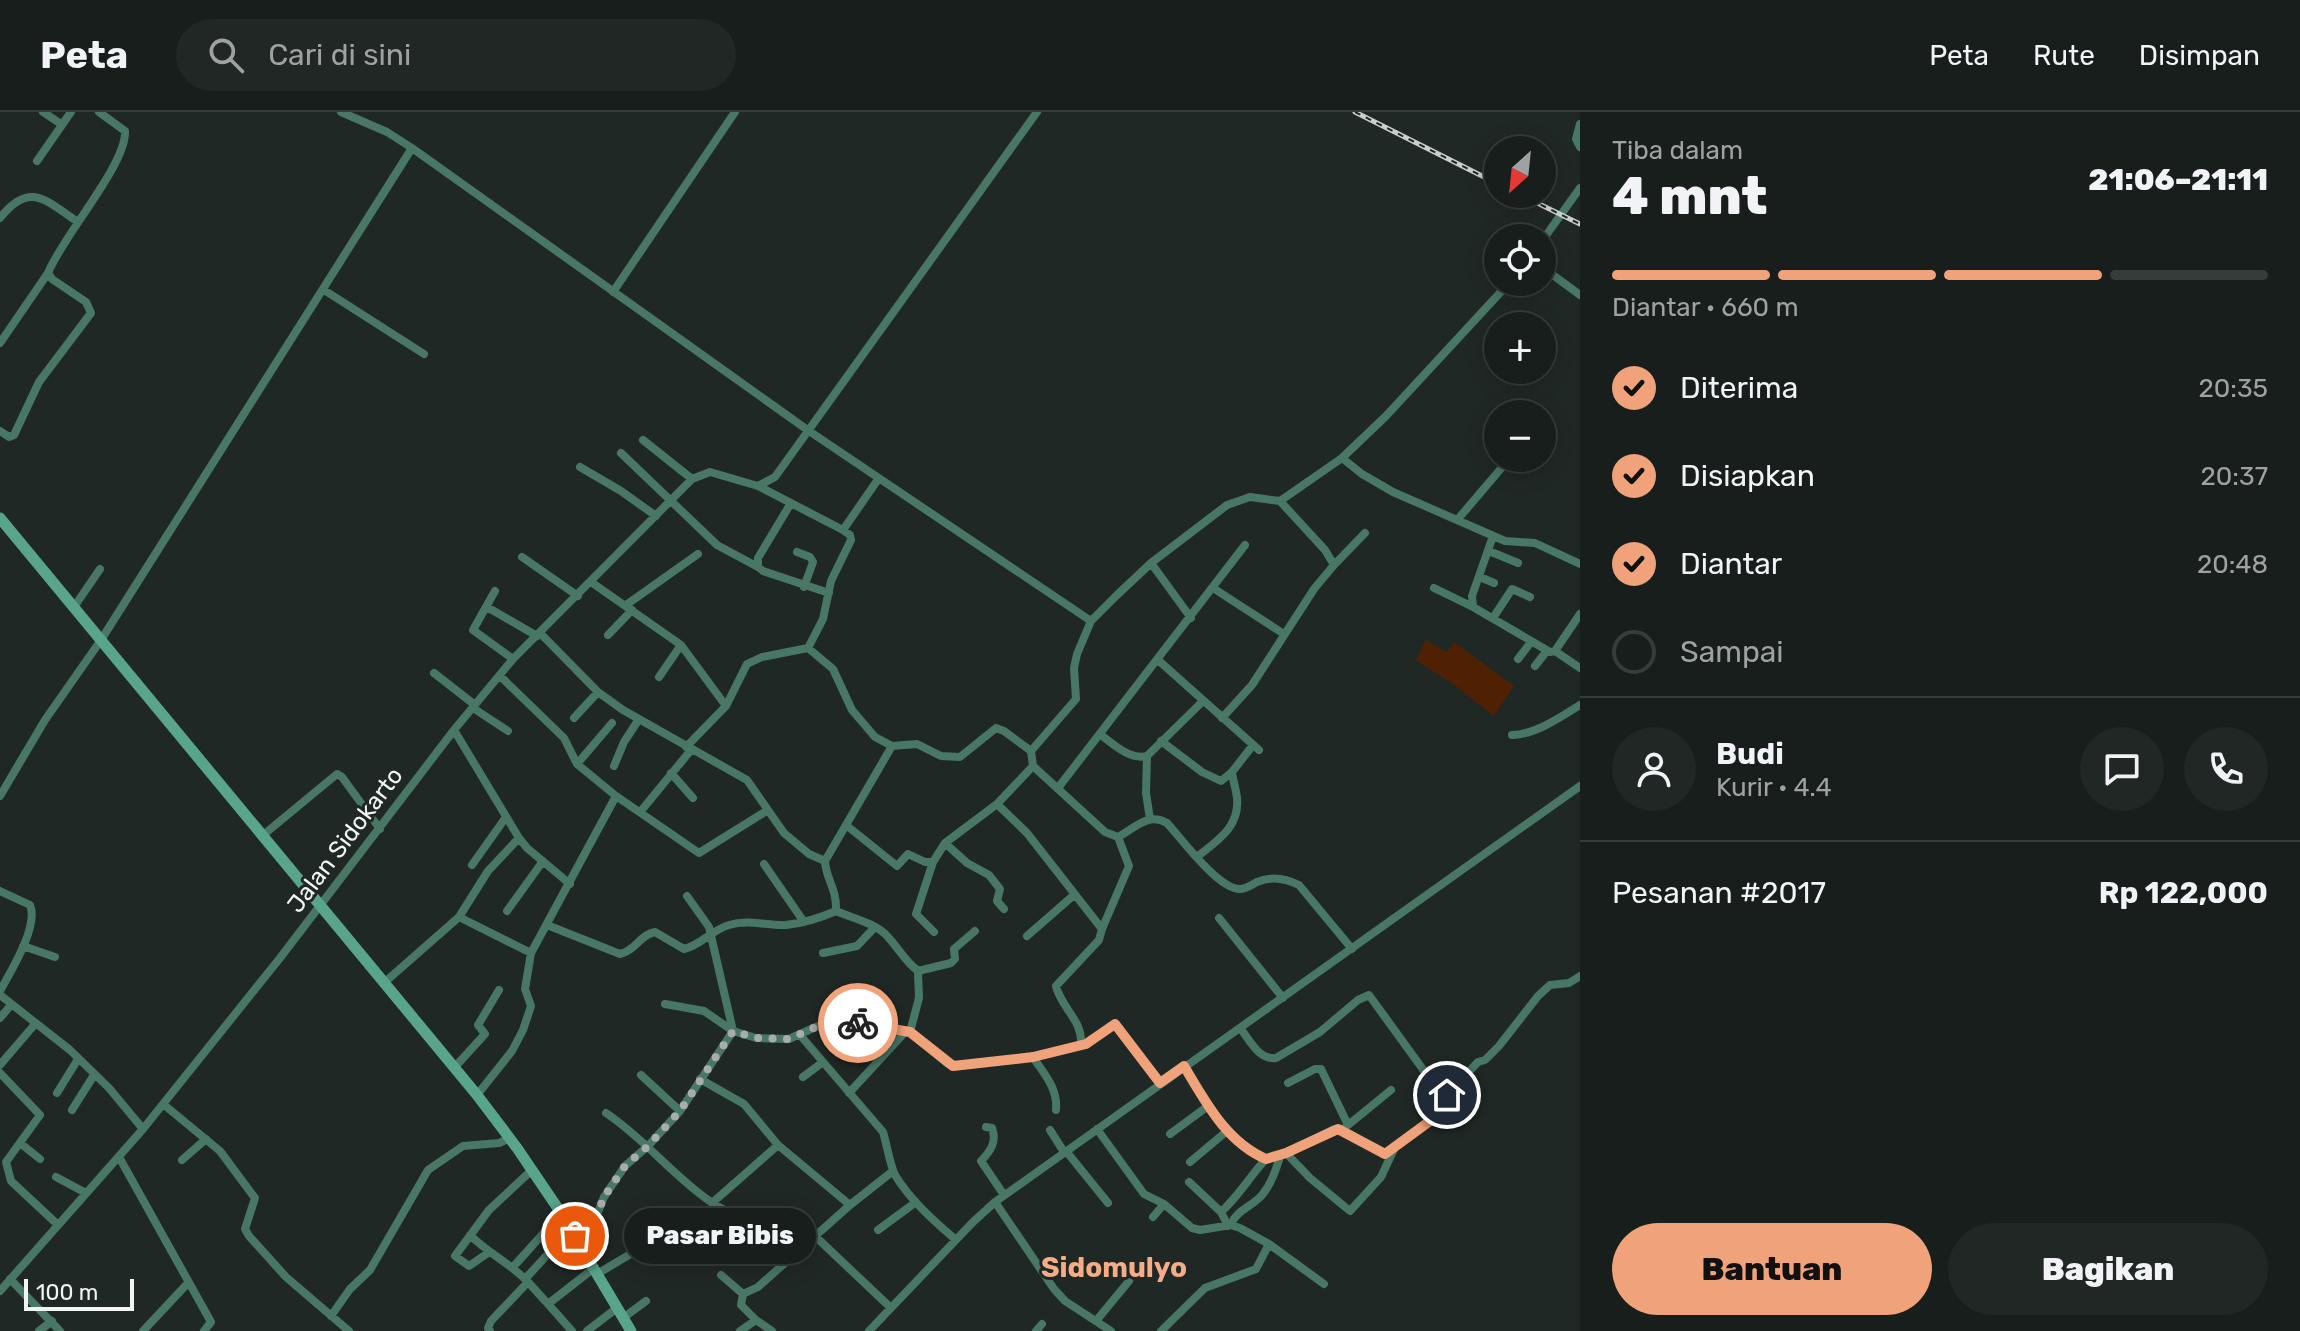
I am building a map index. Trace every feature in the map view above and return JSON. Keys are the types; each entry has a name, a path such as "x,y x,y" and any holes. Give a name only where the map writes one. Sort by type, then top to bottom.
{"main road":[{"path":"0,518 477,1095 573,1232 631,1331"}],"street":[{"path":"43,112 61,124"},
{"path":"37,161 71,112"},
{"path":"0,343 48,273 111,170 126,135 119,124 99,112"},
{"path":"341,112 387,132 412,148 809,431 1091,621"},
{"path":"613,292 735,112"},
{"path":"758,486 775,477 1037,112"},
{"path":"1580,124 1576,139 1580,147"},
{"path":"0,796 45,720 101,640 412,148"},
{"path":"1554,224 1580,188"},
{"path":"2,213 23,197 31,195 39,196 78,222"},
{"path":"0,431 9,437 14,435 39,382 91,313 86,302 48,273"},
{"path":"1556,277 1580,295"},
{"path":"324,290 424,354"},
{"path":"1280,501 1342,458 1386,416 1497,296"},
{"path":"643,440 692,479 710,472 758,486 850,535 851,540 831,581 823,619 808,648"},
{"path":"621,453 720,548 763,571 829,593"},
{"path":"1342,458 1383,488 1510,543 1535,543 1580,564"},
{"path":"580,467 656,516"},
{"path":"1458,519 1498,472"},
{"path":"843,530 879,478"},
{"name":"Jalan Sidokarto","path":"0,1291 143,1129 320,908 454,730 513,659 692,479"},
{"path":"1031,751 1076,699 1074,668 1091,621 1151,563 1227,505 1250,497 1280,501 1330,556 1334,565"},
{"path":"758,567 758,558 791,503"},
{"path":"1222,718 1252,685 1334,565 1365,533"},
{"path":"1473,607 1472,596 1493,536"},
{"path":"1058,788 1245,545"},
{"path":"1489,551 1518,563"},
{"path":"797,552 813,562 804,587"},
{"path":"608,635 629,608 698,554"},
{"path":"522,557 578,596"},
{"path":"1151,563 1191,618"},
{"path":"74,607 100,569"},
{"path":"1480,577 1494,583"},
{"path":"591,582 681,645 726,706"},
{"path":"1213,588 1284,634"},
{"path":"1434,588 1579,666"},
{"path":"1493,618 1512,589 1530,597"},
{"path":"495,591 473,630 513,659"},
{"path":"487,607 538,634 598,692 747,780 784,833 809,854 825,861"},
{"path":"1535,666 1580,614"},
{"path":"1518,659 1531,642"},
{"path":"659,677 681,645"},
{"path":"641,811 726,706 751,661 808,648"},
{"path":"808,648 833,669 861,724 875,737 892,746 917,744 941,756 960,757 996,728 1004,731 1031,751 1033,766 1105,832 1118,837 1129,866 1099,940 1056,986 1078,1024 1082,1034 1081,1045"},
{"path":"1158,660 1256,747 1224,780 1217,780 1161,741"},
{"path":"434,673 508,731"},
{"path":"500,676 564,738 577,764 616,796 699,853 768,810"},
{"path":"574,718 598,692"},
{"path":"1101,735 1118,749 1137,758 1147,756 1203,701"},
{"path":"1512,735 1549,722 1580,705"},
{"path":"614,766 624,742 639,719"},
{"path":"577,764 612,723"},
{"path":"454,730 519,838 570,884"},
{"path":"836,911 837,895 825,861 892,746"},
{"path":"1147,756 1146,793 1150,819"},
{"path":"934,932 916,914 933,862 945,843 997,804 1033,766"},
{"path":"1198,856 1224,835 1234,822 1238,800 1232,772"},
{"path":"671,773 693,798"},
{"path":"262,836 337,774 380,829"},
{"path":"869,1331 1004,1195 1580,786"},
{"path":"477,1095 512,1051 530,1011 525,989 531,953 616,796"},
{"path":"997,804 1027,833 1102,929"},
{"path":"472,865 506,817"},
{"path":"1118,837 1140,822 1160,819 1219,879 1233,887 1244,888 1267,879 1290,880 1299,885 1352,949"},
{"path":"846,825 893,865 899,865 908,854 925,862 933,862"},
{"path":"385,982 459,917 488,871 519,838"},
{"path":"945,843 967,863 989,875 1000,889 997,901 1004,909"},
{"path":"507,911 543,861"},
{"path":"764,864 804,922"},
{"path":"0,891 30,905 33,911 33,920 23,946 0,993 70,1050 109,1088 143,1129"},
{"path":"1027,936 1074,895"},
{"path":"490,1331 491,1321 526,1281 573,1232 594,1222 604,1197 625,1166 680,1111 733,1031 728,999 703,915 687,896"},
{"path":"547,925 620,954 628,952 650,932 661,934 684,949 729,925 750,922 785,925 836,911 875,927 918,971"},
{"path":"459,917 531,953"},
{"path":"1219,918 1283,998"},
{"path":"823,953 857,946 875,927"},
{"path":"918,971 951,963 955,959 954,949 975,931"},
{"path":"23,946 55,957"},
{"path":"849,1093 908,1032 919,998 918,971"},
{"path":"1288,1083 1315,1069 1323,1070 1345,1127 1381,1153 1395,1147 1445,1110 1447,1095 1478,1062 1485,1060 1499,1046 1550,985 1569,983 1580,976"},
{"path":"454,1068 485,1034 478,1025 499,990"},
{"path":"1241,1029 1262,1056 1276,1058 1320,1032 1358,1000 1369,995 1427,1075 1447,1095"},
{"path":"665,1004 704,1011 733,1031 756,1038 789,1039 813,1028 833,1024 877,1025 908,1032 953,1066 1033,1057 1086,1044 1111,1024 1118,1025 1160,1083"},
{"path":"0,1018 11,1005"},
{"path":"0,1065 36,1023"},
{"path":"800,1035 883,1132 893,1171 916,1202 956,1240"},
{"path":"1033,1057 1053,1085 1056,1110"},
{"path":"57,1093 78,1059"},
{"path":"803,1077 823,1062"},
{"path":"1184,1066 1227,1131 1243,1147 1266,1159"},
{"path":"0,1073 40,1115 20,1143 3,1159 11,1181 57,1224"},
{"path":"72,1110 94,1075"},
{"path":"641,1075 680,1111"},
{"path":"700,1079 744,1104 778,1145 850,1205"},
{"path":"1221,1212 1266,1159 1345,1127 1391,1090"},
{"path":"163,1104 220,1151 255,1198 245,1229 249,1236 286,1277 349,1331"},
{"path":"1170,1134 1208,1106"},
{"path":"606,1113 712,1203 737,1216 745,1227"},
{"path":"986,1127 992,1128 994,1137 992,1148 981,1161 1004,1195"},
{"path":"1097,1129 1144,1194 1164,1204 1196,1229 1240,1228 1269,1244 1324,1284"},
{"path":"1050,1130 1108,1203"},
{"path":"1190,1162 1227,1131"},
{"path":"331,1316 350,1289 370,1270 428,1170 463,1146 499,1143 510,1138"},
{"path":"182,1160 206,1139"},
{"path":"20,1143 40,1159"},
{"path":"712,1203 778,1145"},
{"path":"1283,1154 1350,1211 1381,1177 1395,1147"},
{"path":"1229,1226 1234,1217 1260,1197 1283,1154"},
{"path":"119,1157 211,1322 204,1331"},
{"path":"488,1253 470,1265 456,1259 456,1252 503,1196 532,1170"},
{"path":"743,1294 758,1287 893,1171"},
{"path":"56,1177 86,1193"},
{"path":"1189,1182 1221,1212 1229,1226"},
{"path":"878,1230 916,1202"},
{"path":"995,1202 1054,1289 1065,1301 1111,1331"},
{"path":"1153,1217 1164,1204"},
{"path":"513,1267 561,1214"},
{"path":"470,1235 488,1253 513,1267 572,1331"},
{"path":"816,1237 891,1308"},
{"path":"1161,1331 1205,1288 1256,1269 1269,1244"},
{"path":"548,1304 596,1271 634,1252"},
{"path":"721,1275 743,1294"},
{"path":"10,1279 60,1331"},
{"path":"1096,1321 1129,1281"},
{"path":"143,1331 188,1283"},
{"path":"743,1294 741,1305 772,1331"},
{"path":"587,1331 646,1301"},
{"path":"740,1331 756,1320"},
{"path":"39,1331 52,1321"}],"shaded area":[{"path":"1426,640 1447,652 1454,642 1514,686 1494,716 1416,660"}],"railway":[{"path":"1355,112 1484,177"},
{"path":"1547,208 1580,224"}],"way so far":[{"path":"575,1236 594,1222 608,1189 625,1166 680,1111 733,1031 756,1038 789,1039 818,1026 858,1023"}],"place":[{"name":"Pasar Bibis","path":"575,1236"}],"district":[{"name":"Sidomulyo","path":"1114,1267"}],"route":[{"path":"858,1023 910,1032 953,1066 1033,1057 1086,1044 1115,1024 1160,1083 1184,1066 1227,1131 1243,1147 1266,1159 1286,1153 1334,1129 1342,1130 1381,1153 1388,1153 1445,1110 1447,1095"}]}
